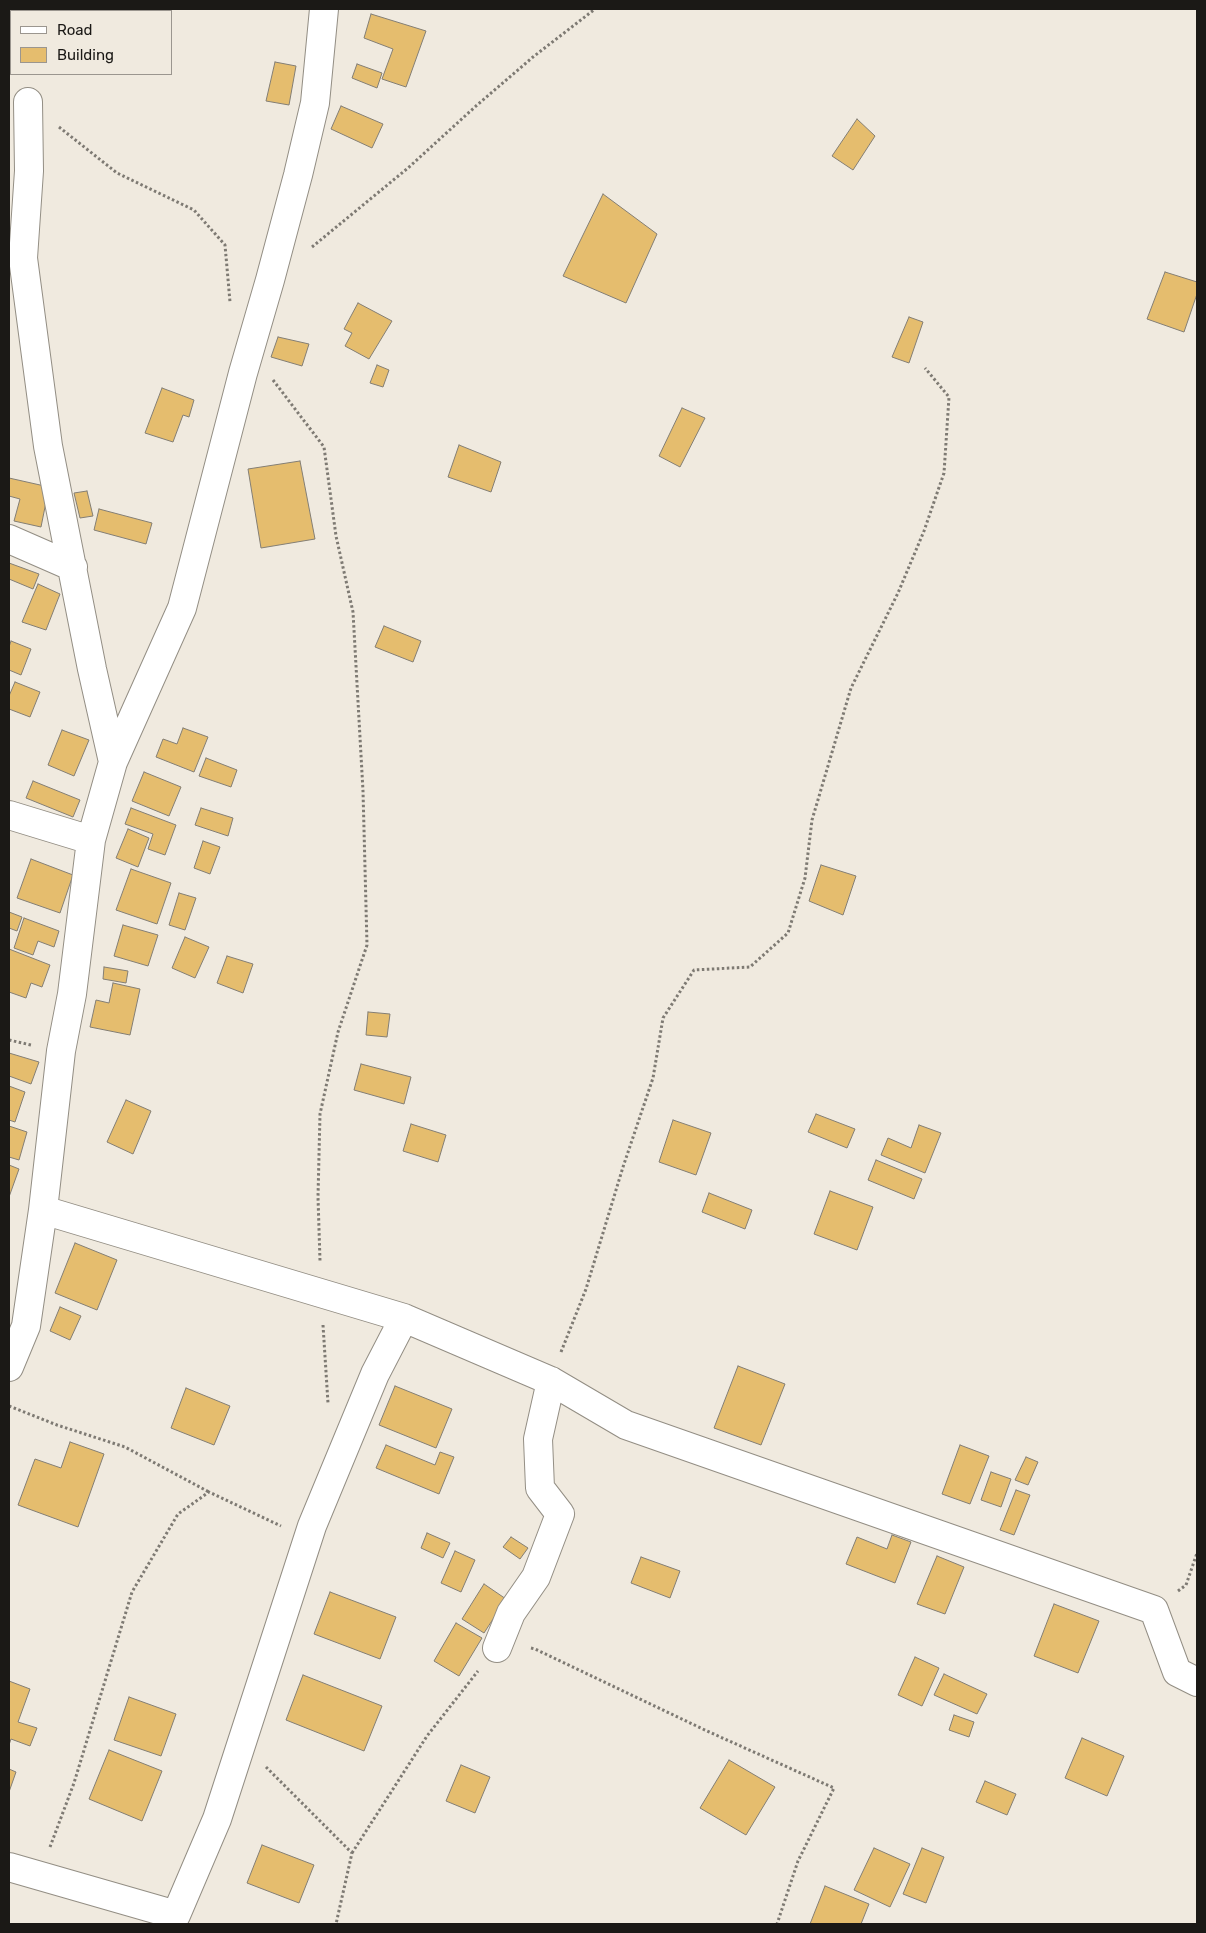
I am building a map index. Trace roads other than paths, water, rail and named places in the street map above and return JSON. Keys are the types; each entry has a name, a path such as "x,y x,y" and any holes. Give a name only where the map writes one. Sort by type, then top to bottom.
{"street":[{"path":"9,1367 26,1326 43,1210 61,1051 72,994 91,840 114,762 182,608 296,185 315,103 324,9"},
{"path":"28,102 29,171 23,258 48,446 92,669 114,762"},
{"path":"9,539 73,567"},
{"path":"9,815 91,840"},
{"path":"43,1210 404,1318 550,1381 626,1425 1154,1610 1176,1672 1197,1682"},
{"path":"9,1867 176,1915 217,1819 308,1539 374,1374 404,1318"},
{"path":"497,1648 512,1613 536,1577 560,1514 540,1488 538,1438 550,1381"}]}
